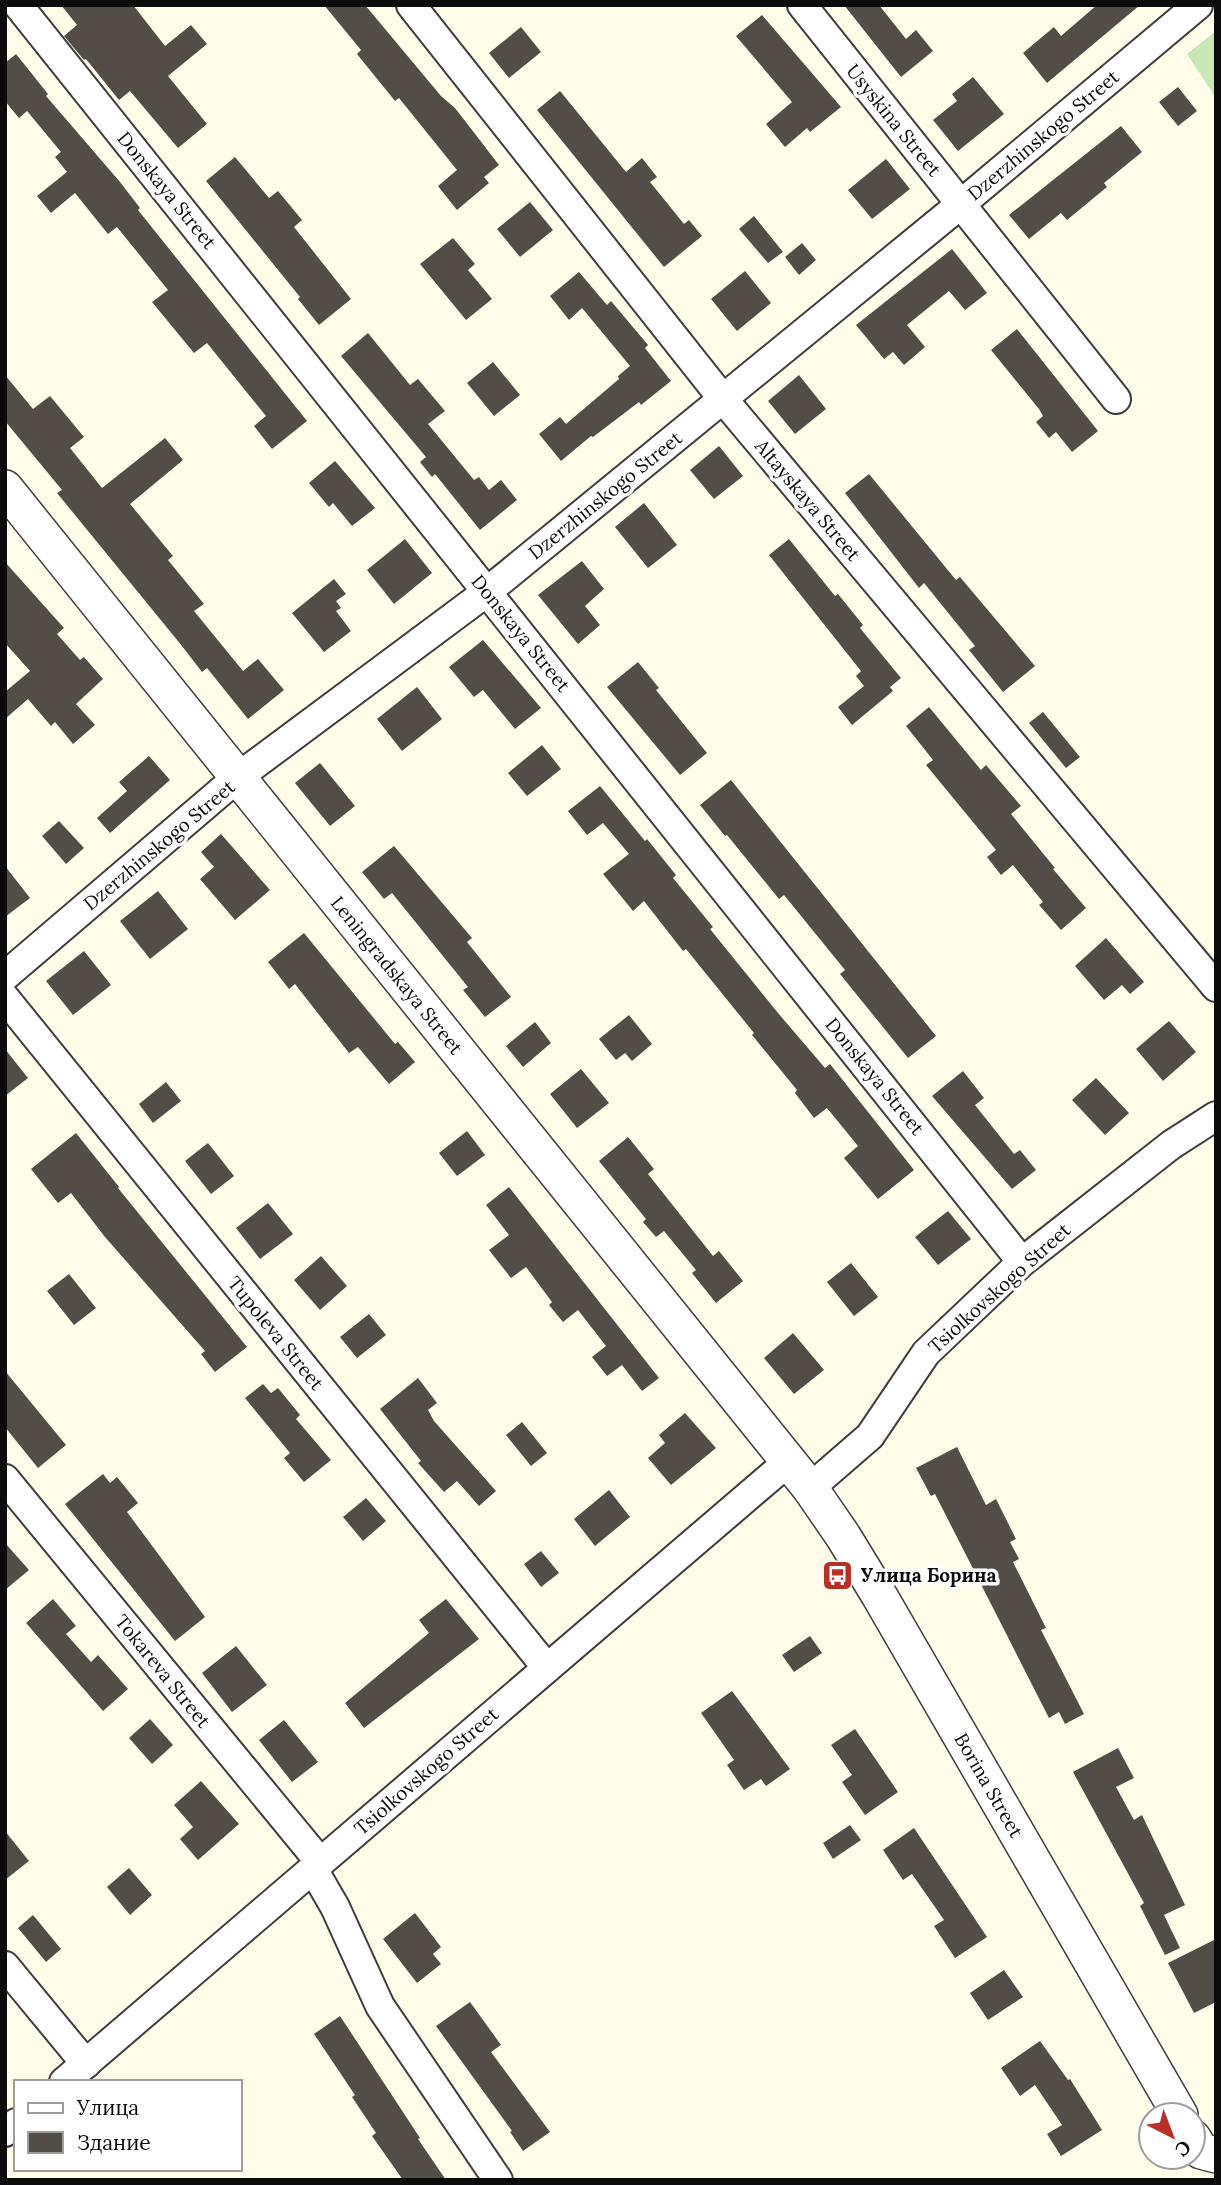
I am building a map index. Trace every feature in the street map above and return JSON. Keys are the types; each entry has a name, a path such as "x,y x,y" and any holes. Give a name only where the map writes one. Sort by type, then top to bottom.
{"street":[{"name":"Donskaya Street","path":"18,5 1023,1262"},
{"name":"Altayskaya Street","path":"411,5 723,399 1216,987"},
{"name":"Usyskina Street","path":"802,5 1116,399"},
{"name":"Dzerzhinskogo Street","path":"5,976 238,777 488,590 961,204 1194,6"},
{"name":"Leningradskaya Street","path":"5,488 789,1461"},
{"name":"Tupoleva Street","path":"5,998 547,1668"},
{"name":"Tsiolkovskogo Street","path":"810,1488 870,1436 926,1353 1023,1262 1171,1145 1216,1116"},
{"name":"Tsiolkovskogo Street","path":"66,2080 789,1461"},
{"name":"Borina Street","path":"789,1461 844,1536 1172,2101"},
{"name":"Tokareva Street","path":"5,1479 316,1866 380,2006 498,2180"},
{"path":"5,1966 86,2064"}],"green space":[{"path":"1216,31 1216,98 1187,54"}],"building":[{"path":"61,5 133,5 165,46 191,25 207,44 168,76 207,124 178,148 130,91 119,100 64,36 77,25"},
{"path":"324,5 365,5 441,96 455,108 499,165 484,177 489,183 457,210 438,186 457,170 399,98 395,101 357,54 361,50"},
{"path":"844,5 879,5 906,39 916,30 933,51 901,77"},
{"path":"1097,5 1140,5 1047,83 1023,53 1054,27 1061,36"},
{"path":"762,15 841,107 810,132 807,128 785,147 766,124 792,102 736,36"},
{"path":"521,27 541,52 509,78 489,53"},
{"path":"16,54 48,94 46,96 120,182 140,208 138,210 307,421 272,449 254,426 266,416 207,343 194,353 152,302 168,290 117,227 108,234 75,193 51,213 37,196 67,172 55,157 61,152 27,111 19,118 5,101 5,63"},
{"path":"973,77 1004,114 958,151 933,120 957,101 952,94"},
{"path":"1178,87 1197,111 1178,126 1159,102"},
{"path":"560,91 626,172 642,158 657,177 650,182 684,224 689,220 702,236 664,267 537,110"},
{"path":"1121,126 1142,152 1104,183 1107,187 1067,220 1061,213 1029,239 1009,215"},
{"path":"235,157 269,198 278,191 302,220 294,227 351,299 319,325 298,299 300,297 206,181"},
{"path":"886,159 910,189 872,219 848,190"},
{"path":"530,202 553,230 520,257 497,229"},
{"path":"754,216 783,252 768,263 739,229"},
{"path":"453,238 475,264 468,270 492,299 466,320 420,264"},
{"path":"802,243 816,260 799,275 785,257"},
{"path":"952,249 987,293 965,310 949,291 907,325 925,347 904,365 893,352 884,359 856,325"},
{"path":"745,271 771,303 737,331 711,299"},
{"path":"579,272 607,305 611,301 648,345 645,348 671,381 641,405 639,402 591,436 561,461 539,434 560,417 566,424 619,379 618,376 630,366 582,308 569,320 550,296"},
{"path":"1017,329 1098,431 1072,452 1056,432 1049,438 1036,422 1043,416 1039,409 991,350"},
{"path":"368,333 410,385 418,379 445,411 428,424 474,480 479,477 489,490 501,480 517,500 480,530 435,474 432,477 420,462 426,457 341,356"},
{"path":"493,362 520,395 494,416 467,383"},
{"path":"5,375 33,409 50,396 84,437 70,448 102,488 165,438 183,460 130,504 173,556 168,560 204,604 194,611 243,671 258,659 284,690 248,719 207,668 202,672 57,493 62,490 5,421"},
{"path":"799,375 826,409 795,434 768,401"},
{"path":"719,446 743,476 714,499 690,470"},
{"path":"335,461 375,508 352,526 333,503 329,507 309,483"},
{"path":"869,474 956,580 960,577 1035,666 1003,692 969,650 975,646 924,583 919,588 845,493"},
{"path":"644,503 677,545 648,568 615,527"},
{"path":"405,539 432,573 394,604 367,570"},
{"path":"789,539 835,596 838,594 863,625 860,628 901,678 890,687 893,691 852,725 838,707 864,686 856,676 861,671 769,555"},
{"path":"582,561 604,589 585,606 600,625 578,644 538,595"},
{"path":"5,562 64,628 57,634 80,660 84,657 103,679 76,704 95,725 73,744 55,722 51,726 28,699 5,719 5,692 30,671 5,643"},
{"path":"334,579 346,594 336,601 341,608 336,611 351,631 324,652 292,613"},
{"path":"483,640 541,708 515,729 483,690 474,697 449,667"},
{"path":"638,662 659,688 656,690 707,753 680,775 607,687"},
{"path":"417,687 442,719 402,751 377,719"},
{"path":"929,707 981,770 986,765 1021,806 1011,814 1086,908 1061,930 1039,905 1043,902 1013,865 1001,875 987,857 996,850 926,765 933,760 906,726"},
{"path":"1043,712 1080,757 1066,768 1029,723"},
{"path":"542,745 561,769 527,796 508,773"},
{"path":"149,756 170,780 110,833 97,818 127,791 119,782"},
{"path":"320,763 355,806 330,826 295,783"},
{"path":"731,780 936,1036 908,1058 840,974 845,970 784,895 779,899 700,805"},
{"path":"600,786 676,875 673,878 713,927 710,929 778,1013 825,1068 830,1064 914,1170 878,1199 844,1158 858,1146 827,1108 814,1118 795,1093 797,1090 752,1035 754,1033 686,949 683,951 644,901 633,911 603,874 629,854 603,823 587,835 568,811"},
{"path":"59,821 84,848 66,864 42,836"},
{"path":"221,834 270,890 235,920 200,879 214,867 201,852"},
{"path":"394,846 472,938 467,942 511,997 485,1017 463,990 468,987 392,893 384,899 362,872"},
{"path":"5,866 30,898 5,917"},
{"path":"158,891 188,929 150,959 120,921"},
{"path":"304,933 395,1044 398,1042 415,1062 389,1084 358,1047 349,1053 295,984 289,989 268,962"},
{"path":"1106,938 1144,982 1130,994 1122,985 1104,1000 1075,966"},
{"path":"84,951 111,985 73,1015 46,981"},
{"path":"629,1015 652,1044 632,1061 625,1053 616,1060 599,1039"},
{"path":"1169,1021 1196,1052 1163,1081 1136,1049"},
{"path":"535,1022 551,1043 523,1067 506,1046"},
{"path":"5,1049 28,1078 5,1096"},
{"path":"581,1069 609,1103 577,1128 550,1094"},
{"path":"963,1071 984,1098 975,1105 1014,1154 1020,1150 1036,1170 1012,1189 932,1096"},
{"path":"1096,1078 1129,1113 1105,1135 1072,1100"},
{"path":"166,1082 181,1101 153,1123 139,1104"},
{"path":"467,1131 485,1155 457,1176 439,1153"},
{"path":"76,1133 247,1347 215,1372 201,1354 205,1351 105,1237 71,1193 58,1203 31,1169"},
{"path":"628,1137 654,1169 648,1174 713,1256 719,1251 743,1281 716,1303 692,1273 696,1270 664,1231 656,1237 643,1222 646,1219 599,1161"},
{"path":"208,1143 234,1176 211,1194 185,1161"},
{"path":"509,1187 659,1378 642,1391 622,1365 607,1376 592,1357 606,1346 578,1310 563,1322 549,1305 552,1302 526,1267 511,1278 489,1250 509,1235 486,1205"},
{"path":"268,1203 293,1234 260,1259 236,1228"},
{"path":"948,1211 971,1239 938,1265 915,1237"},
{"path":"321,1256 347,1286 320,1310 294,1280"},
{"path":"851,1263 878,1297 854,1316 827,1282"},
{"path":"69,1274 96,1308 74,1325 47,1291"},
{"path":"369,1314 386,1335 357,1358 340,1337"},
{"path":"793,1333 824,1370 794,1394 764,1358"},
{"path":"5,1371 66,1445 38,1468 5,1427"},
{"path":"418,1378 437,1403 428,1410 434,1421 496,1491 479,1506 457,1481 444,1492 418,1463 421,1461 380,1409"},
{"path":"263,1384 271,1393 278,1388 300,1415 296,1419 331,1460 304,1482 284,1458 290,1453 245,1398"},
{"path":"685,1413 716,1448 671,1485 648,1458 665,1443 659,1435"},
{"path":"522,1422 547,1453 531,1466 506,1435"},
{"path":"957,1447 986,1505 996,1499 1016,1539 1010,1542 1019,1559 1013,1562 1046,1628 1041,1630 1084,1714 1065,1724 1059,1712 1049,1718 935,1494 931,1496 916,1468"},
{"path":"103,1474 110,1483 117,1477 138,1503 127,1512 205,1617 175,1641 65,1504"},
{"path":"609,1490 630,1517 595,1546 574,1519"},
{"path":"366,1498 386,1521 363,1541 343,1517"},
{"path":"5,1543 29,1570 5,1590"},
{"path":"541,1551 559,1573 541,1587 524,1564"},
{"path":"53,1599 76,1626 66,1634 91,1662 98,1655 128,1689 103,1711 26,1623"},
{"path":"446,1599 479,1639 364,1728 345,1703 429,1633 419,1620"},
{"path":"810,1636 822,1653 794,1672 782,1655"},
{"path":"236,1646 267,1685 232,1712 202,1673"},
{"path":"732,1691 790,1769 766,1786 761,1779 744,1790 727,1765 734,1760 701,1713"},
{"path":"150,1719 173,1745 152,1764 129,1738"},
{"path":"284,1720 318,1762 292,1782 259,1740"},
{"path":"855,1729 898,1792 865,1815 842,1782 852,1775 831,1745"},
{"path":"1118,1748 1134,1778 1116,1787 1134,1820 1142,1815 1185,1905 1164,1915 1180,1948 1165,1955 1140,1906 1144,1903 1073,1772"},
{"path":"201,1781 239,1824 198,1860 180,1839 193,1827 174,1805"},
{"path":"850,1825 861,1840 833,1859 823,1843"},
{"path":"914,1828 987,1937 955,1958 934,1926 944,1920 912,1874 903,1880 883,1850"},
{"path":"5,1831 29,1861 5,1880"},
{"path":"129,1868 152,1895 130,1915 107,1887"},
{"path":"415,1913 441,1947 433,1954 441,1964 417,1983 383,1939"},
{"path":"33,1915 61,1949 46,1962 18,1928"},
{"path":"1216,1939 1216,2002 1194,2013 1168,1963"},
{"path":"1004,1970 1023,1997 988,2020 970,1993"},
{"path":"470,2002 501,2045 491,2052 550,2132 523,2151 510,2132 512,2131 436,2026"},
{"path":"340,2016 446,2180 403,2180 372,2136 376,2133 352,2097 355,2095 314,2034"},
{"path":"1040,2041 1068,2080 1070,2079 1102,2130 1061,2156 1047,2134 1062,2125 1035,2085 1020,2096 1001,2068"}],"place":[{"name":"Улица Борина","path":"838,1575"}]}
